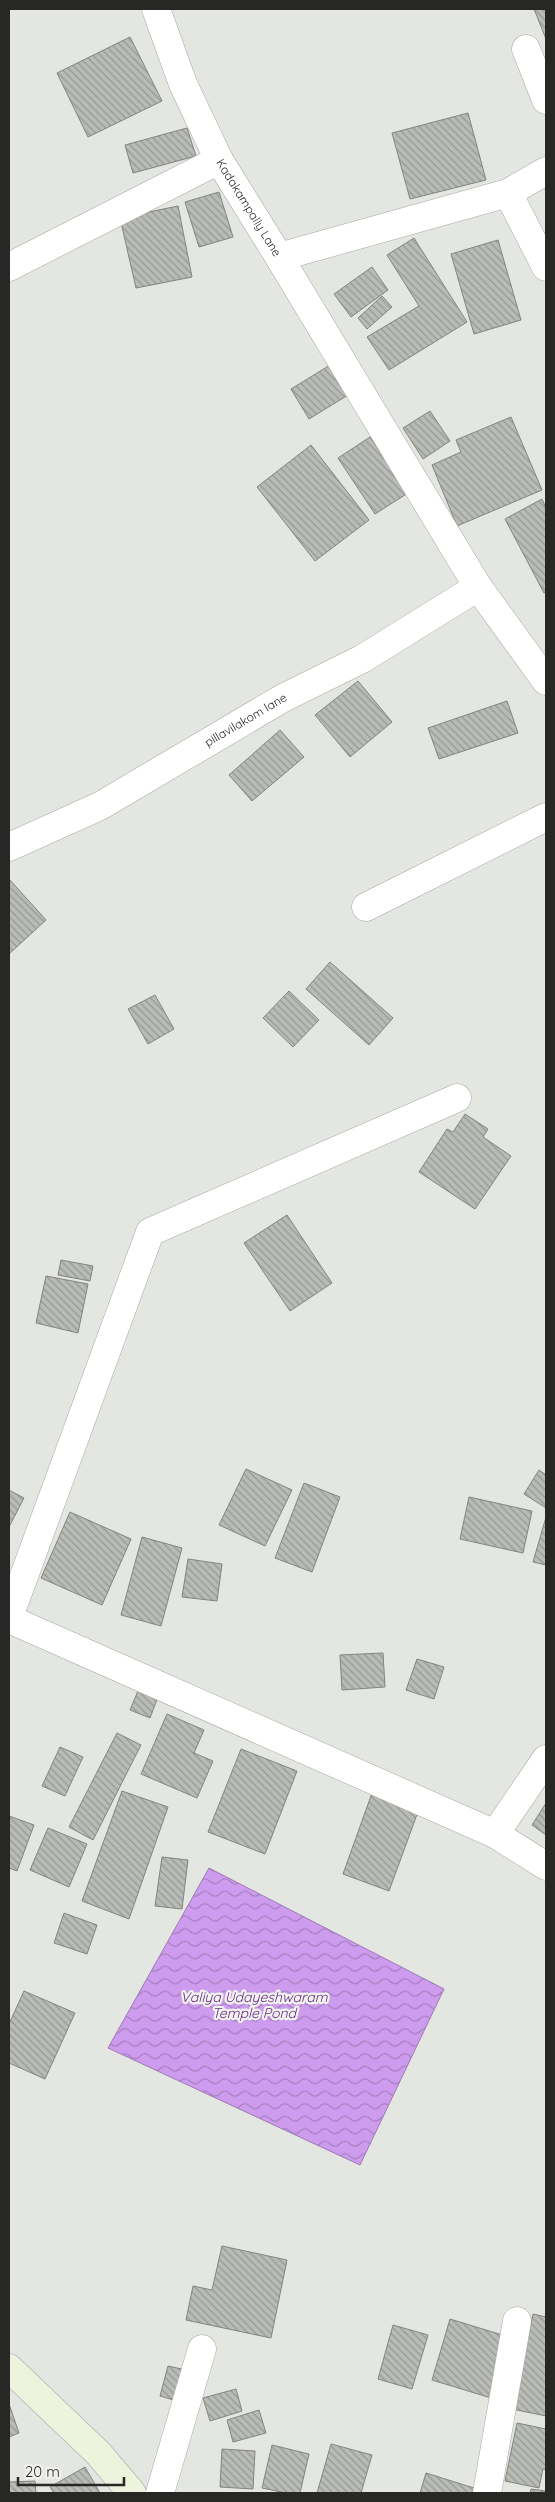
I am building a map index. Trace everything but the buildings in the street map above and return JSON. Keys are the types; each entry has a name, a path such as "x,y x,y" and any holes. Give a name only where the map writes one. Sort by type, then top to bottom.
{"main road":[{"path":"9,2368 98,2453 132,2493"}],"street":[{"name":"Kadakampally Lane","path":"156,9 183,84 219,160 280,257 508,192 546,170"},
{"path":"526,49 546,100"},
{"path":"9,267 219,160"},
{"path":"508,192 546,267"},
{"path":"280,257 478,587 546,681"},
{"name":"pillavilakom lane","path":"9,847 100,806 283,698 362,659 478,587"},
{"path":"366,907 546,817"},
{"path":"457,1098 150,1232 9,1618 495,1834 546,1866"},
{"path":"495,1834 546,1759"},
{"path":"487,2493 517,2321"},
{"path":"160,2493 202,2349"}],"water":[{"name":"Valiya Udayeshwaram Temple Pond","path":"209,1868 444,1989 360,2165 108,2048"}]}
